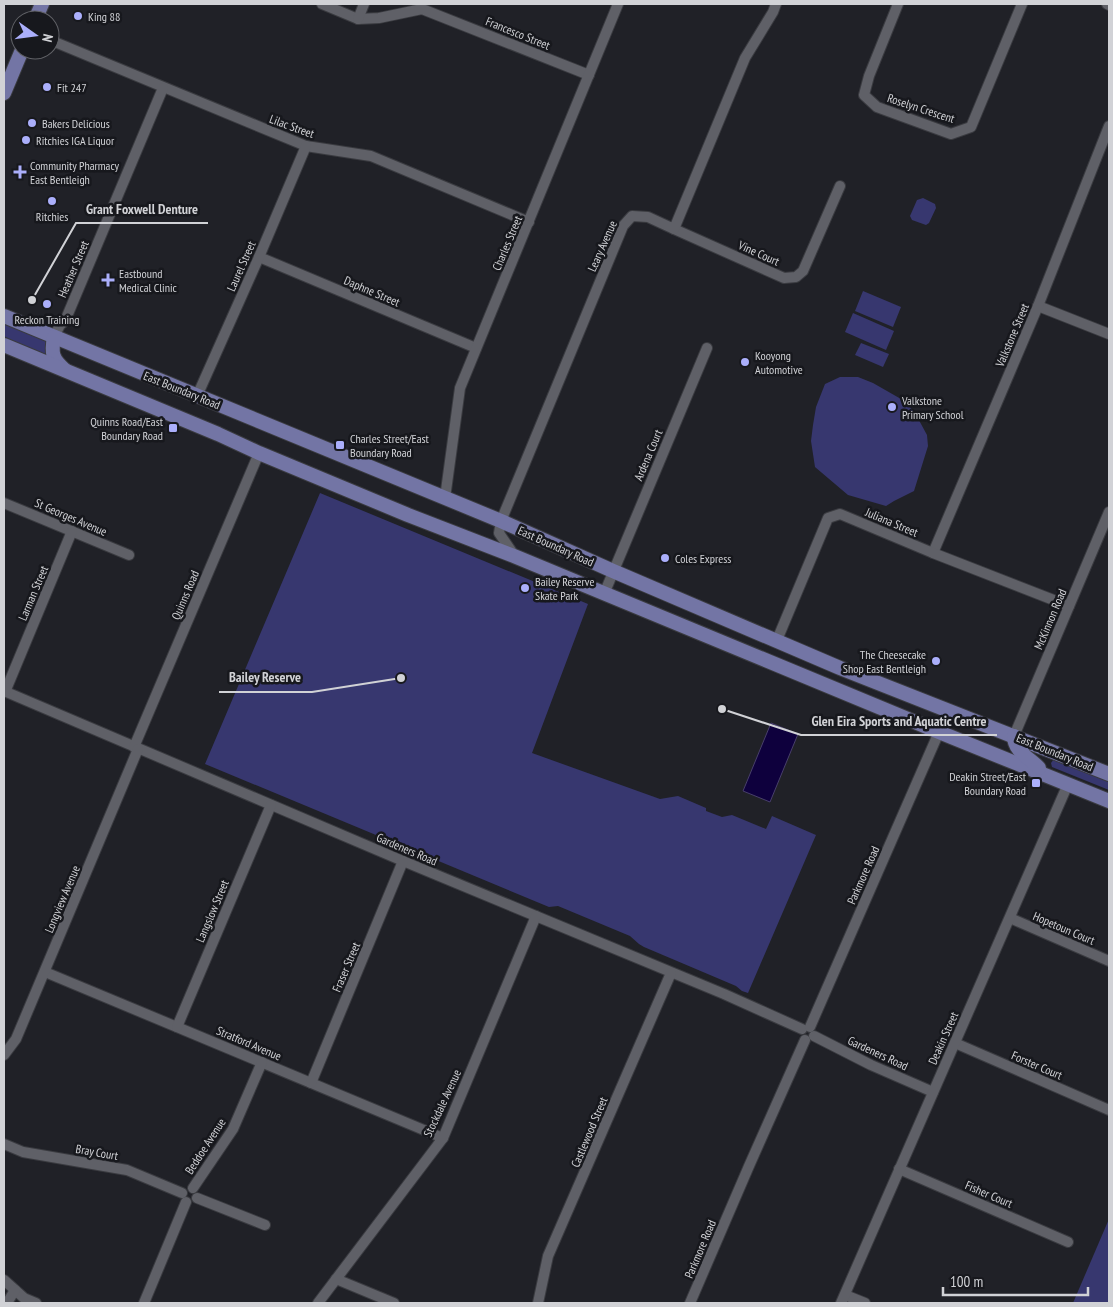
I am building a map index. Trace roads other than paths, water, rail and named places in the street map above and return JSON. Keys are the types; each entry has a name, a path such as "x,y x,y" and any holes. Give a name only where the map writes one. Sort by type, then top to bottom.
{"main road":[{"path":"4,93 18,60"},
{"name":"East Boundary Road","path":"4,316 445,498 858,675 1109,774"},
{"path":"54,337 52,350 54,357 68,372"},
{"name":"East Boundary Road","path":"4,345 218,434 259,454 514,556 1109,801"},
{"path":"1014,736 1015,744 1020,751 1047,775"},
{"path":"1047,775 1048,761 1052,751"}],"street":[{"name":"Francesco Street","path":"322,4 358,18 379,18 422,9 588,75"},
{"path":"358,18 364,4"},
{"name":"Charles Street","path":"445,498 460,388 618,4"},
{"path":"674,229 745,58 776,4"},
{"name":"Roselyn Crescent","path":"898,4 868,76 864,95 877,107 952,134 971,127 1021,5"},
{"name":"Lilac Street","path":"60,44 306,146 371,156 529,222"},
{"name":"Heather Street","path":"54,337 60,325 65,321 163,88"},
{"name":"Valkstone Street","path":"934,553 1038,306 1109,126"},
{"name":"Laurel Street","path":"197,396 306,146"},
{"name":"Vine Court","path":"674,229 784,278 796,277 803,271 840,186"},
{"name":"Leary Avenue","path":"501,522 623,226 632,216 648,217 674,229"},
{"name":"Daphne Street","path":"259,257 476,348"},
{"path":"1038,306 1109,334"},
{"path":"65,321 66,331 72,344"},
{"name":"Ardena Court","path":"604,594 706,348"},
{"name":"Quinns Road","path":"136,748 259,454"},
{"name":"St Georges Avenue","path":"4,503 130,555"},
{"name":"McKinnon Road","path":"1014,736 1109,512"},
{"name":"Juliana Street","path":"777,640 828,518 840,514 1069,606"},
{"path":"501,522 498,533 514,556"},
{"name":"Larman Street","path":"4,692 72,531"},
{"name":"Gardeners Road","path":"4,692 403,861 724,994 871,1065 933,1092"},
{"name":"Parkmore Road","path":"690,1303 939,732"},
{"name":"Longview Avenue","path":"4,1056 16,1039 45,972 136,748"},
{"name":"Deakin Street","path":"843,1299 1068,784"},
{"name":"Langslow Street","path":"177,1027 271,805"},
{"name":"Fraser Street","path":"311,1083 403,861"},
{"name":"Stockdale Avenue","path":"318,1303 443,1138 536,916"},
{"name":"Hopetoun Court","path":"1010,918 1109,961"},
{"name":"Stratford Avenue","path":"45,972 443,1138"},
{"name":"Castlewood Street","path":"538,1303 548,1256 671,973"},
{"name":"Forster Court","path":"955,1043 1109,1110"},
{"name":"Beddoe Avenue","path":"195,1193 233,1129 262,1062"},
{"name":"Bray Court","path":"4,1144 23,1152 127,1170 184,1197"},
{"name":"Fisher Court","path":"899,1169 1068,1242"},
{"path":"144,1303 188,1188 265,1225"},
{"path":"336,1279 394,1303"},
{"path":"4,1280 24,1298 36,1303"},
{"path":"7,1303 15,1290"},
{"path":"843,1299 865,1303"}],"place":[{"name":"King 88","path":"78,16"},
{"name":"Fit 247","path":"47,87"},
{"name":"Bakers Delicious","path":"32,123"},
{"name":"Ritchies IGA Liquor","path":"26,140"},
{"name":"Community Pharmacy East Bentleigh","path":"20,172"},
{"name":"Ritchies","path":"52,201"},
{"name":"Eastbound Medical Clinic","path":"108,280"},
{"name":"Grant Foxwell Denture","path":"32,300"},
{"name":"Reckon Training","path":"47,304"},
{"name":"Kooyong Automotive","path":"745,362"},
{"name":"Valkstone Primary School","path":"892,407"},
{"name":"Quinns Road/East Boundary Road","path":"173,428"},
{"name":"Charles Street/East Boundary Road","path":"340,445"},
{"name":"Coles Express","path":"665,558"},
{"name":"Bailey Reserve Skate Park","path":"525,588"},
{"name":"The Cheesecake Shop East Bentleigh","path":"936,661"},
{"name":"Bailey Reserve","path":"401,678"},
{"name":"Glen Eira Sports and Aquatic Centre","path":"722,709"},
{"name":"Deakin Street/East Boundary Road","path":"1036,783"}]}
